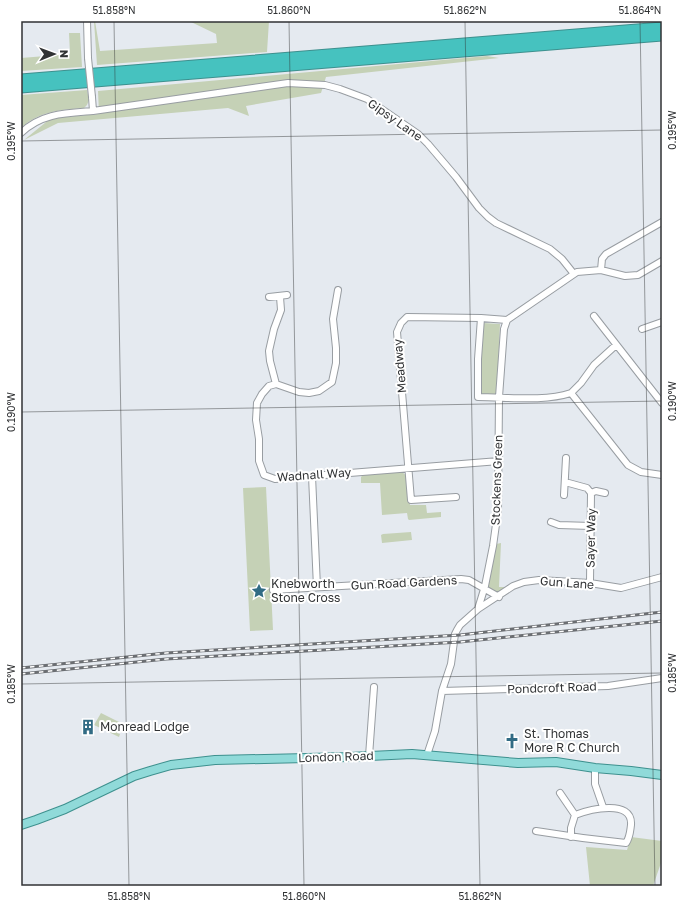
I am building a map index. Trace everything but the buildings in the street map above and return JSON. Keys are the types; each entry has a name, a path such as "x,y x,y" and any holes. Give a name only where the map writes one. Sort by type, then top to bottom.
{"highway":[{"path":"21,79 662,27"},
{"path":"21,88 662,36"}],"main road":[{"name":"London Road","path":"21,825 65,809 134,776 171,766 215,760 426,754 470,760 518,763 556,762 595,768 662,775"}],"street":[{"path":"87,21 88,58 93,111"},
{"name":"Gipsy Lane","path":"21,133 44,117 62,113 93,111 288,83 325,84 367,99 418,134 456,177 479,208 488,217 496,223 550,249 562,259 574,274"},
{"path":"601,270 602,259 606,254 662,222"},
{"path":"507,320 574,274 586,270 601,270 625,276 634,276 662,261"},
{"path":"269,297 284,296 269,352 276,384 299,392 309,393 319,391 332,382 336,364 333,319 338,290"},
{"path":"594,316 662,402"},
{"name":"Meadway","path":"456,497 411,500 397,332 401,323 407,317 481,318 507,320"},
{"path":"481,318 478,359 478,397 555,398 571,393 594,366 616,345"},
{"name":"Stockens Green","path":"478,609 493,546 498,510 499,397 504,329 507,320"},
{"path":"642,329 662,322"},
{"name":"Wadnall Way","path":"276,384 269,386 262,394 257,403 256,411 259,439 259,461 264,475 275,479 499,461"},
{"path":"571,393 628,465 641,472 662,476"},
{"path":"564,495 566,458"},
{"path":"312,476 317,587"},
{"name":"Sayer Way","path":"565,482 587,488 591,493 590,583"},
{"name":"Sayer Way","path":"591,493 605,493"},
{"path":"551,522 559,525 591,526"},
{"name":"Gun Lane","path":"426,754 435,731 442,691 451,664 456,632 460,625 478,609 520,583 530,581 590,583 621,588 662,577"},
{"name":"Gun Road Gardens","path":"273,590 363,586 461,579 469,580 499,597"},
{"name":"Pondcroft Road","path":"442,691 600,686 662,678"},
{"path":"369,756 374,687"},
{"path":"595,768 594,784 603,808"},
{"path":"560,793 575,815"},
{"path":"536,831 571,837 626,843 629,838 631,822 630,816 618,808 603,808 575,815"},
{"path":"571,837 571,828 575,815"}],"green space":[{"path":"94,21 100,51 217,43 216,34 189,21 269,21 267,52 97,65"},
{"path":"69,33 80,33 82,67 21,71 21,58 70,54"},
{"path":"487,56 499,58 326,77 321,93 246,106 249,116 228,108 58,123 24,140 51,118 99,114 98,91"},
{"path":"87,90 89,100 84,108 50,112 35,118 21,128 21,95"},
{"path":"483,323 500,324 497,395 481,394 480,357"},
{"path":"402,472 408,477 410,505 426,505 427,513 441,512 441,517 409,520 407,513 382,515 380,483 361,483 361,477 363,475"},
{"path":"266,487 273,630 250,631 243,488"},
{"path":"411,532 412,540 382,543 381,535 383,534"},
{"path":"501,543 499,587 507,587 498,593 489,588 488,584 496,544"},
{"path":"101,713 125,725 124,728 121,726 117,728 117,733 120,734 119,737 94,725"},
{"path":"631,837 662,841 662,860 653,886 590,886 586,847 627,850"}],"railway":[{"path":"21,668 166,653 460,635 662,612"},
{"path":"21,674 166,659 460,642 662,621"}],"place":[{"name":"Knebworth Stone Cross","path":"259,591"},
{"name":"Monread Lodge","path":"88,727"},
{"name":"St. Thomas More R C Church","path":"512,741"}]}
